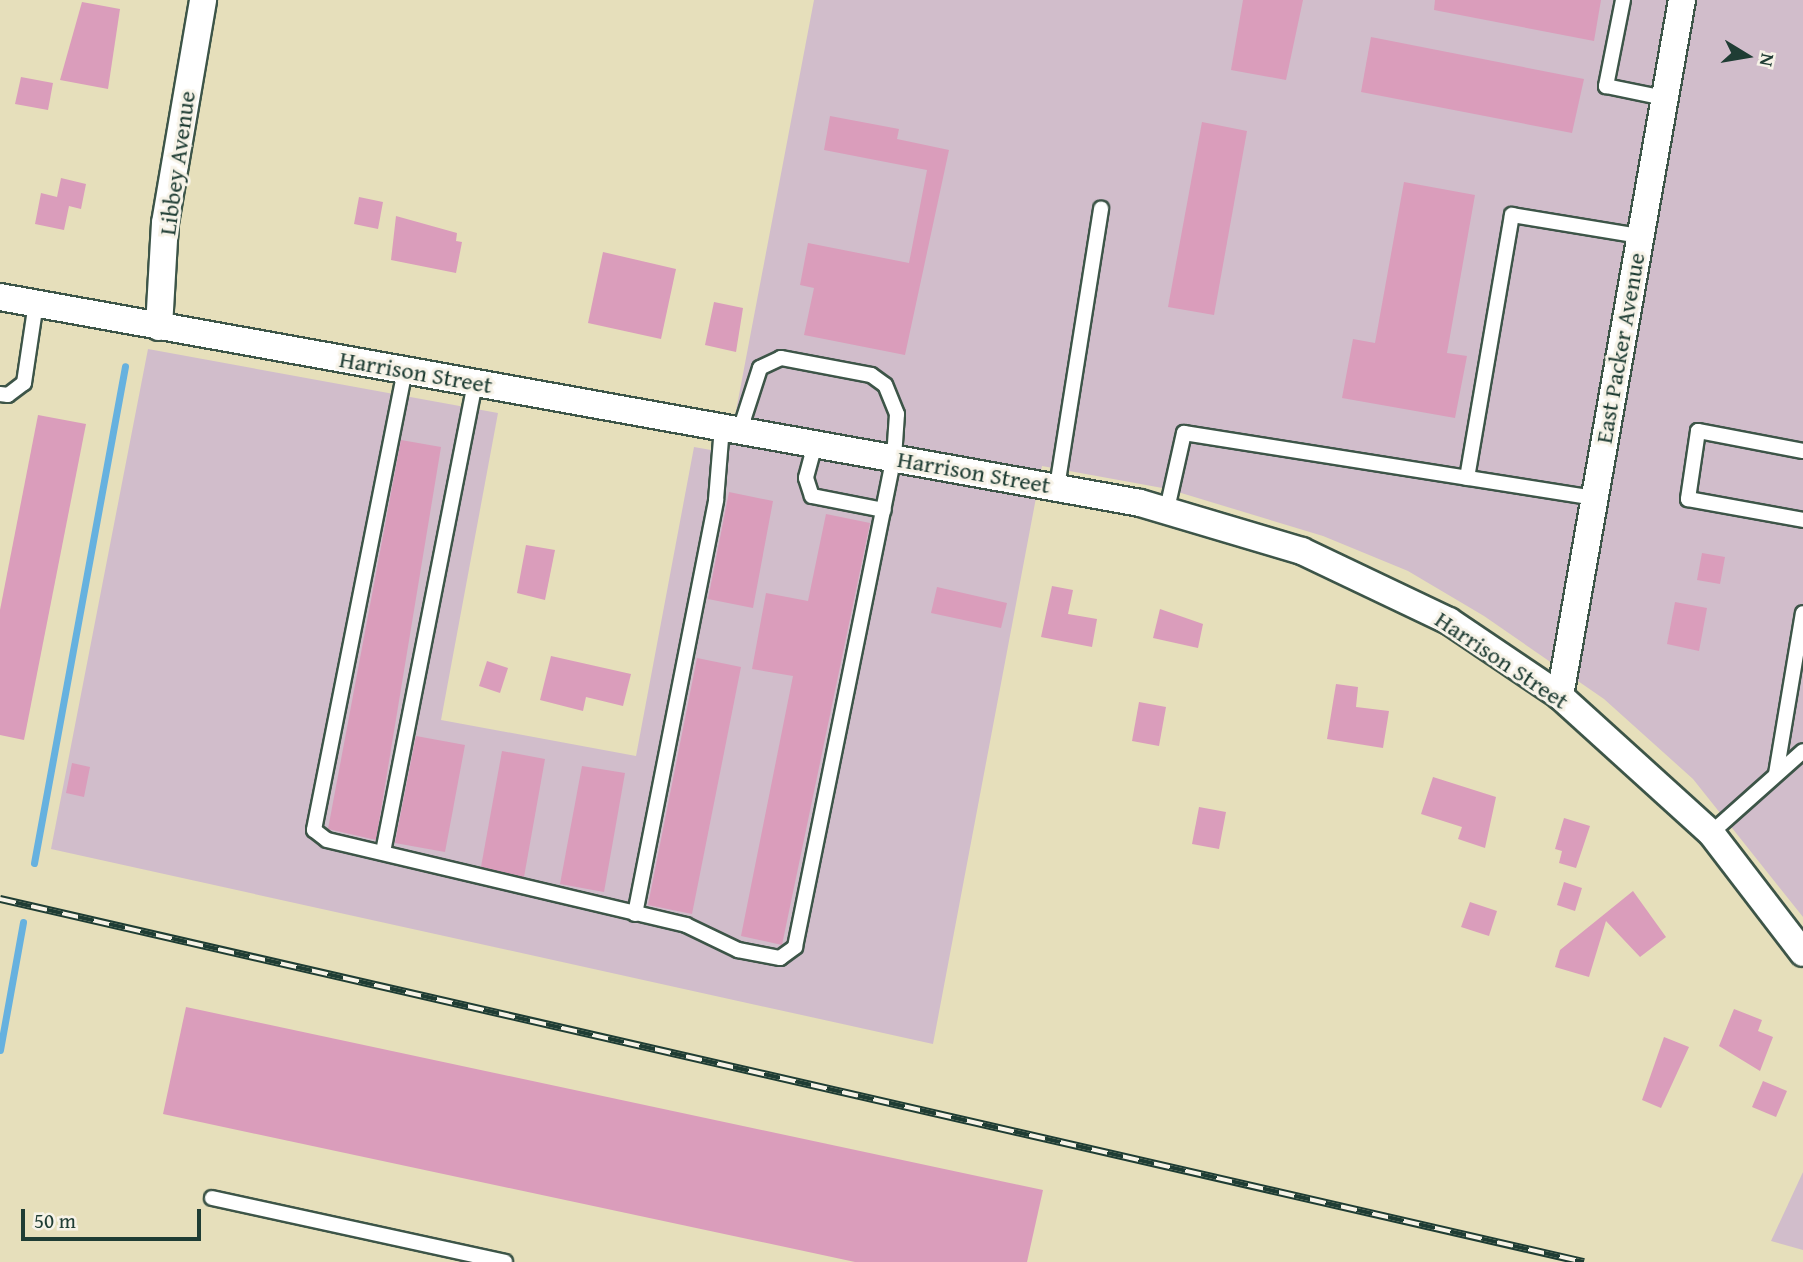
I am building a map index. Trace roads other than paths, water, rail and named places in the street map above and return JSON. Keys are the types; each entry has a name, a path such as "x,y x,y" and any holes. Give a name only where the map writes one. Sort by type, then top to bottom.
{"street":[{"name":"Libbey Avenue","path":"159,327 164,223 203,0"},
{"name":"East Packer Avenue","path":"1560,696 1682,0"},
{"name":"Harrison Street","path":"0,297 1057,487 1167,509 1302,551 1376,583 1449,621 1560,696 1711,834 1803,953"}],"lane":[{"path":"1622,0 1606,86 1664,97"},
{"path":"1057,487 1101,208"},
{"path":"1467,478 1512,215 1639,236"},
{"path":"0,394 8,395 24,383 37,303"},
{"path":"405,369 314,831 327,840 383,852 635,914 703,930 738,950 780,958 795,947 894,458 897,414 885,385 871,375 803,359 781,358 760,368 731,428 635,914"},
{"path":"383,852 475,382"},
{"path":"1803,451 1698,432 1688,499 1803,520"},
{"path":"1167,509 1184,433 1594,498"},
{"path":"815,443 806,478 812,496 884,510"},
{"path":"1776,774 1803,612"},
{"path":"1711,834 1803,751"},
{"path":"212,1198 505,1262"}],"waterway":[{"path":"34,863 125,366"},
{"path":"0,1050 23,922"}],"railway":[{"path":"0,899 1584,1262"}]}
